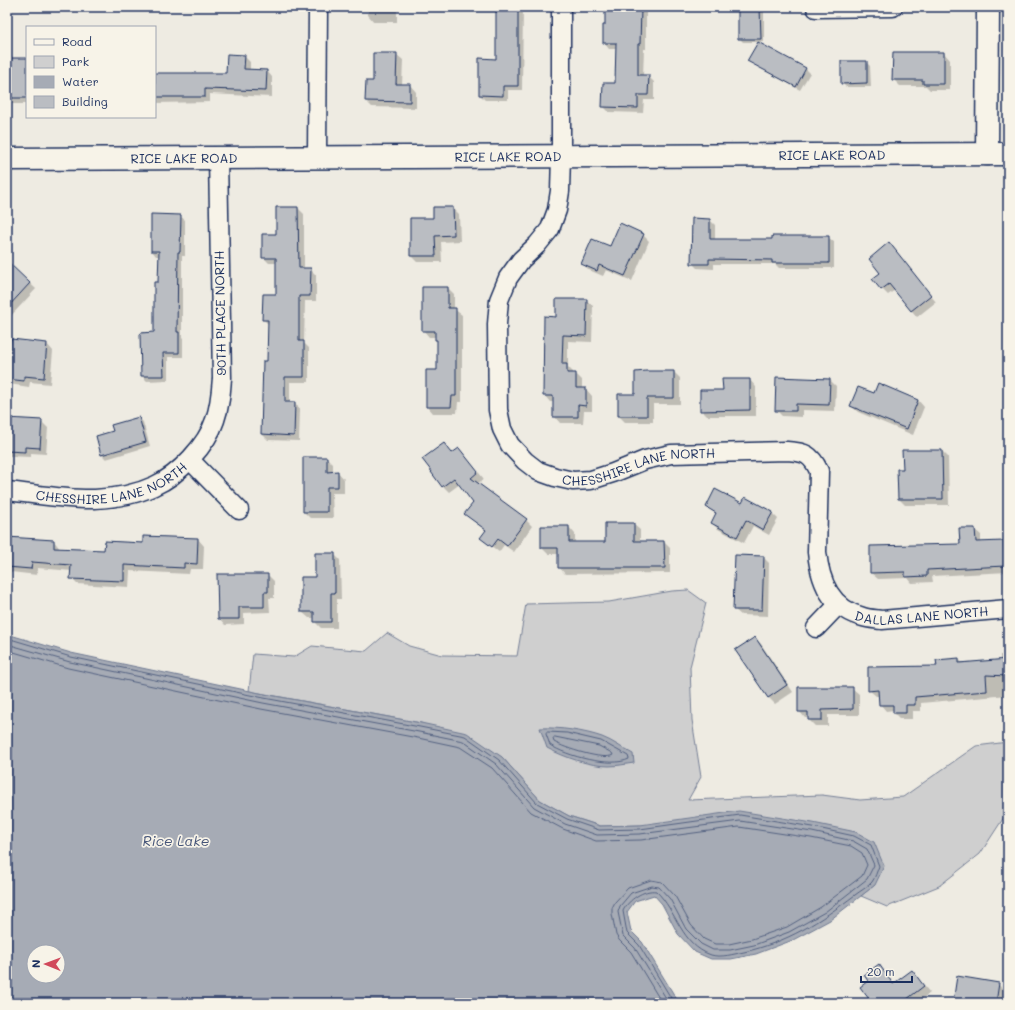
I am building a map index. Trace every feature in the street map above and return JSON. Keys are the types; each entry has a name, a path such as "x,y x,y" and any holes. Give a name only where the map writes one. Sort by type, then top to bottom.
{"street":[{"path":"317,156 318,7"},
{"name":"CHESSHIRE LANE NORTH","path":"561,7 560,190 557,210 550,229 508,278 499,300 497,324 498,410 502,429 510,445 524,461 538,470 555,478 572,481 591,480 613,474 645,460 671,454 787,451 803,452 814,460"},
{"path":"816,8 893,7"},
{"path":"988,7 998,154"},
{"name":"RICE LAKE ROAD","path":"7,159 317,156 998,154"},
{"name":"90TH PLACE NORTH","path":"190,460 204,443 215,421 220,398 222,378 218,157"},
{"name":"CHESSHIRE LANE NORTH","path":"7,490 95,499 128,494 155,486 190,460 239,510"},
{"name":"DALLAS LANE NORTH","path":"814,460 819,471 818,564 821,575 838,605 863,617 882,620 1008,609"},
{"name":"DALLAS LANE NORTH","path":"816,628 838,605"}],"green space":[{"path":"688,590 706,603 690,667 692,720 701,777 688,800 822,795 860,800 903,797 976,746 1008,742 1008,811 980,854 939,886 887,907 861,896 875,885 640,825 600,826 569,816 540,800 502,757 421,723 249,691 253,654 294,657 312,646 366,651 387,633 409,646 442,655 517,656 526,604 609,602 672,591"}],"water":[{"name":"Rice Lake","path":"7,634 71,653 264,694 467,733 502,757 540,800 569,816 600,826 640,825 739,811 813,823 856,832 874,842 884,866 875,885 830,920 793,940 756,954 731,959 711,959 695,952 678,934 662,904 654,895 635,901 627,912 631,931 642,942 679,1003 7,1003"},
{"path":"540,728 572,730 602,737 633,754 634,763 615,766 601,766 569,758 547,748"}],"building":[{"path":"496,7 518,7 518,86 503,86 503,96 479,95 479,58 496,59"},
{"path":"738,7 760,7 761,39 738,39"},
{"path":"621,9 641,9 640,44 638,44 638,75 649,75 648,95 638,95 638,108 602,107 603,83 615,83 616,43 603,43 605,11 621,11"},
{"path":"758,42 806,68 796,87 747,61"},
{"path":"893,52 944,52 944,84 923,84 923,80 892,80"},
{"path":"373,53 397,53 396,84 410,84 410,102 365,101 366,81 373,81"},
{"path":"227,54 245,55 244,69 267,70 266,91 205,89 205,97 156,97 156,73 226,73"},
{"path":"7,58 26,58 26,98 7,98"},
{"path":"841,61 867,61 867,83 841,84"},
{"path":"276,207 298,207 299,268 311,268 310,296 299,296 299,341 304,341 304,377 285,377 285,402 295,402 294,436 261,434 263,361 267,361 268,320 262,320 263,294 276,294 276,258 262,258 262,234 276,234"},
{"path":"433,207 453,207 454,235 435,236 436,256 410,256 410,218 433,218"},
{"path":"151,214 181,215 180,252 178,252 177,332 179,332 179,353 163,353 164,376 141,376 140,333 154,332 154,282 158,282 159,251 151,251"},
{"path":"692,218 710,219 710,239 772,239 772,236 829,236 829,263 772,263 772,260 709,259 709,264 691,264"},
{"path":"620,223 644,234 625,276 599,265 597,271 581,264 592,239 610,246"},
{"path":"889,242 931,295 911,311 889,284 881,290 872,279 880,273 869,259"},
{"path":"7,261 30,283 7,308"},
{"path":"422,287 448,287 448,308 456,308 456,396 452,396 451,407 426,407 426,370 437,370 437,340 435,340 435,331 422,331"},
{"path":"556,299 587,299 586,336 563,335 562,364 567,364 567,373 576,373 576,388 586,388 586,406 578,405 578,417 553,417 553,396 543,396 544,316 556,317"},
{"path":"11,339 47,343 44,378 24,376 24,381 7,379 7,358 9,358"},
{"path":"674,371 674,398 647,398 647,416 618,416 618,394 635,394 635,372"},
{"path":"776,377 830,379 829,405 796,404 796,411 775,411"},
{"path":"722,379 750,379 750,410 700,411 700,390 723,390"},
{"path":"878,383 918,400 907,429 850,406 858,387 874,393"},
{"path":"139,417 146,442 101,455 96,436 113,431 111,425"},
{"path":"7,418 42,420 40,448 25,447 25,452 7,451"},
{"path":"444,443 452,453 459,448 478,472 471,478 527,519 507,546 498,539 492,547 480,538 486,530 464,514 473,503 454,478 442,487 422,459"},
{"path":"902,450 942,450 943,499 898,499 897,469 903,469"},
{"path":"303,457 327,457 327,472 338,471 338,487 327,487 327,512 303,512"},
{"path":"715,489 742,503 745,497 773,512 763,530 746,520 737,537 711,523 716,513 706,507"},
{"path":"605,523 634,523 634,541 664,541 665,568 558,568 558,548 541,548 541,526 569,526 569,542 605,542"},
{"path":"959,528 975,528 976,542 1004,541 1005,566 927,570 927,576 905,577 905,572 870,573 870,546 960,544"},
{"path":"143,536 198,538 197,564 184,563 184,568 124,565 124,581 70,579 71,565 32,562 31,569 7,567 7,537 54,540 54,548 104,550 105,541 143,543"},
{"path":"315,553 335,553 335,593 331,593 331,622 314,622 314,612 301,612 301,577 315,577"},
{"path":"735,555 764,556 762,610 733,610"},
{"path":"217,574 268,574 268,592 264,592 264,607 239,607 239,619 218,619"},
{"path":"755,637 787,685 768,698 735,650"},
{"path":"959,658 959,663 1008,659 1008,676 986,675 987,691 915,697 915,705 906,705 906,713 893,713 893,705 879,705 878,690 868,691 868,667 937,666 936,660"},
{"path":"798,687 853,687 853,709 822,710 822,720 808,720 808,712 798,712"},
{"path":"879,964 893,984 912,970 924,986 902,1003 872,1003 860,987 868,981 864,975"},
{"path":"957,976 999,983 996,1003 953,1003"}]}
